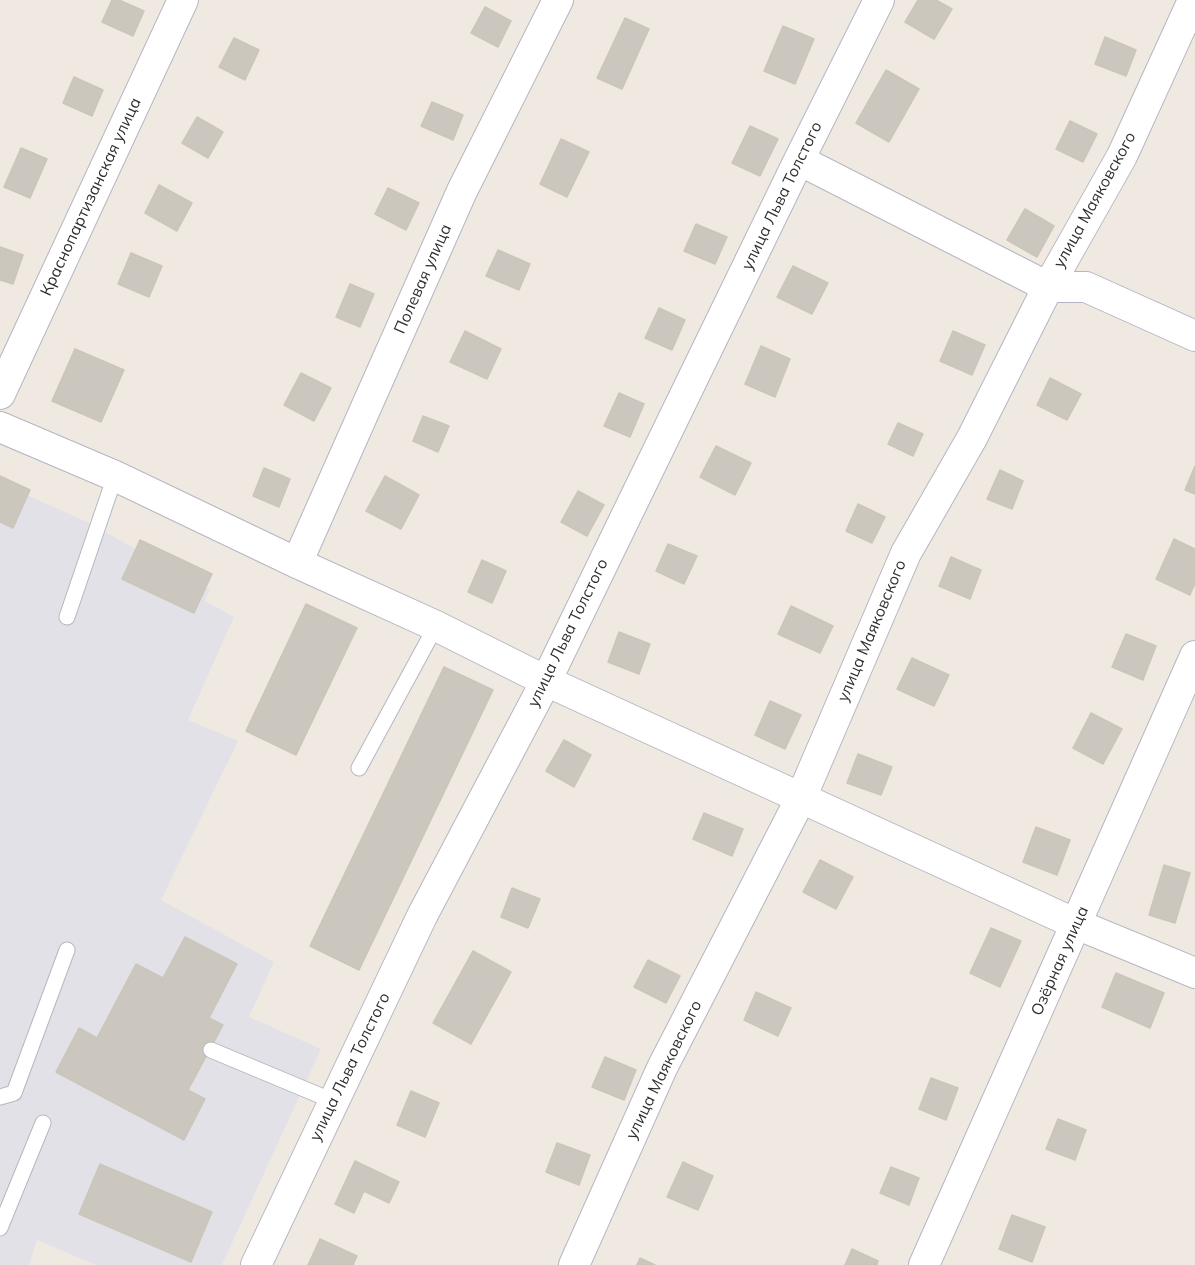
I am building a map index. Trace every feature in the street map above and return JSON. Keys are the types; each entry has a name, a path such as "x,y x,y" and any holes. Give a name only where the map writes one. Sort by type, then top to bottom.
{"street":[{"name":"Краснопартизанская улица","path":"0,394 183,0"},
{"name":"Полевая улица","path":"297,563 462,191 558,0"},
{"name":"улица Льва Толстого","path":"256,1265 422,916 546,681 879,0"},
{"name":"улица Маяковского","path":"574,1265 662,1068 801,798 906,553 972,438 1048,286 1122,156 1190,7"},
{"path":"799,160 1048,286 1086,287 1195,336"},
{"path":"0,427 115,476 436,626 546,681 1076,924 1195,973"},
{"name":"Озёрная улица","path":"924,1265 1195,656"}],"lane":[{"path":"67,616 115,476"},
{"path":"359,768 436,626"},
{"path":"0,1097 14,1093 67,950"},
{"path":"212,1050 333,1101"},
{"path":"0,1228 43,1123"}],"shaded area":[{"path":"0,483 87,522 210,590 205,601 234,617 188,720 238,741 161,900 274,962 249,1017 321,1049 222,1265 96,1265 37,1240 29,1265 0,1265"}],"building":[{"path":"112,0 119,0 144,11 133,36 102,22"},
{"path":"918,0 936,0 952,9 934,39 905,22"},
{"path":"485,7 511,21 498,47 471,33"},
{"path":"625,18 649,29 622,89 597,78"},
{"path":"783,26 814,39 795,84 764,71"},
{"path":"1105,37 1136,50 1126,76 1095,64"},
{"path":"234,38 259,50 245,80 219,67"},
{"path":"886,70 919,89 889,142 856,123"},
{"path":"74,77 103,90 92,116 63,103"},
{"path":"432,102 463,115 453,140 421,126"},
{"path":"197,117 223,132 208,158 182,143"},
{"path":"1070,121 1097,134 1083,162 1056,149"},
{"path":"750,126 778,139 760,176 732,163"},
{"path":"561,139 589,152 567,197 540,184"},
{"path":"21,148 47,159 30,198 4,187"},
{"path":"159,185 192,203 177,231 145,213"},
{"path":"388,188 419,203 406,230 375,214"},
{"path":"1025,209 1054,226 1037,257 1007,240"},
{"path":"696,224 727,237 715,264 684,251"},
{"path":"0,247 23,255 13,284 0,280"},
{"path":"498,250 530,264 519,290 486,276"},
{"path":"131,253 162,266 149,297 118,284"},
{"path":"793,266 828,283 812,314 777,297"},
{"path":"350,284 374,294 360,327 336,317"},
{"path":"659,308 685,320 672,350 645,338"},
{"path":"465,331 501,349 487,379 450,362"},
{"path":"953,331 985,345 972,375 940,361"},
{"path":"761,346 790,359 775,397 745,384"},
{"path":"75,349 124,370 101,422 52,401"},
{"path":"301,373 331,388 314,421 284,405"},
{"path":"1050,378 1081,394 1067,420 1037,405"},
{"path":"619,393 644,404 630,437 604,426"},
{"path":"423,416 449,426 438,452 413,441"},
{"path":"898,423 923,434 913,456 888,444"},
{"path":"716,446 751,463 735,495 700,477"},
{"path":"1195,466 1195,494 1185,490"},
{"path":"264,468 290,479 279,507 253,496"},
{"path":"1000,470 1023,481 1012,509 987,499"},
{"path":"0,476 30,490 13,528 0,522"},
{"path":"385,476 419,495 401,529 366,511"},
{"path":"578,491 604,505 587,536 561,522"},
{"path":"858,504 885,517 872,543 846,531"},
{"path":"1174,539 1195,549 1195,583 1190,595 1156,579"},
{"path":"140,540 212,574 194,613 122,579"},
{"path":"668,544 697,556 684,584 656,571"},
{"path":"951,557 981,570 970,599 939,586"},
{"path":"482,560 506,571 492,603 468,592"},
{"path":"306,604 357,628 296,755 246,731"},
{"path":"791,606 833,626 820,653 778,634"},
{"path":"619,632 650,644 639,674 608,662"},
{"path":"1126,634 1156,646 1143,680 1112,667"},
{"path":"912,658 949,675 934,706 897,689"},
{"path":"444,667 493,690 359,970 310,946"},
{"path":"770,701 801,715 785,749 755,735"},
{"path":"1091,713 1122,729 1103,764 1073,748"},
{"path":"564,740 591,755 574,787 546,771"},
{"path":"858,754 892,767 881,795 847,783"},
{"path":"704,813 743,829 732,856 693,839"},
{"path":"1036,827 1070,840 1057,875 1023,862"},
{"path":"820,860 853,877 836,909 803,892"},
{"path":"1164,865 1190,873 1175,923 1149,915"},
{"path":"512,888 540,899 528,928 501,917"},
{"path":"991,928 1021,941 1000,987 970,973"},
{"path":"185,937 237,964 209,1018 223,1025 188,1090 205,1099 184,1140 56,1072 79,1028 97,1038 136,964 163,978"},
{"path":"473,951 511,972 471,1044 433,1023"},
{"path":"648,960 680,976 666,1003 634,987"},
{"path":"1116,973 1164,993 1150,1028 1102,1007"},
{"path":"756,992 791,1008 778,1036 744,1020"},
{"path":"605,1057 636,1070 624,1100 592,1087"},
{"path":"931,1078 958,1088 946,1120 919,1109"},
{"path":"411,1091 439,1103 425,1137 397,1125"},
{"path":"1058,1119 1086,1130 1075,1160 1046,1149"},
{"path":"557,1143 590,1155 579,1185 546,1172"},
{"path":"355,1161 399,1182 389,1203 364,1191 354,1213 335,1204"},
{"path":"683,1162 713,1176 698,1210 667,1197"},
{"path":"100,1164 212,1212 191,1262 79,1214"},
{"path":"891,1167 919,1178 909,1205 880,1193"},
{"path":"1012,1215 1045,1227 1032,1262 999,1249"},
{"path":"320,1239 357,1256 353,1265 308,1265"},
{"path":"852,1249 878,1261 877,1265 845,1265"},
{"path":"640,1258 655,1265 637,1265"}]}
